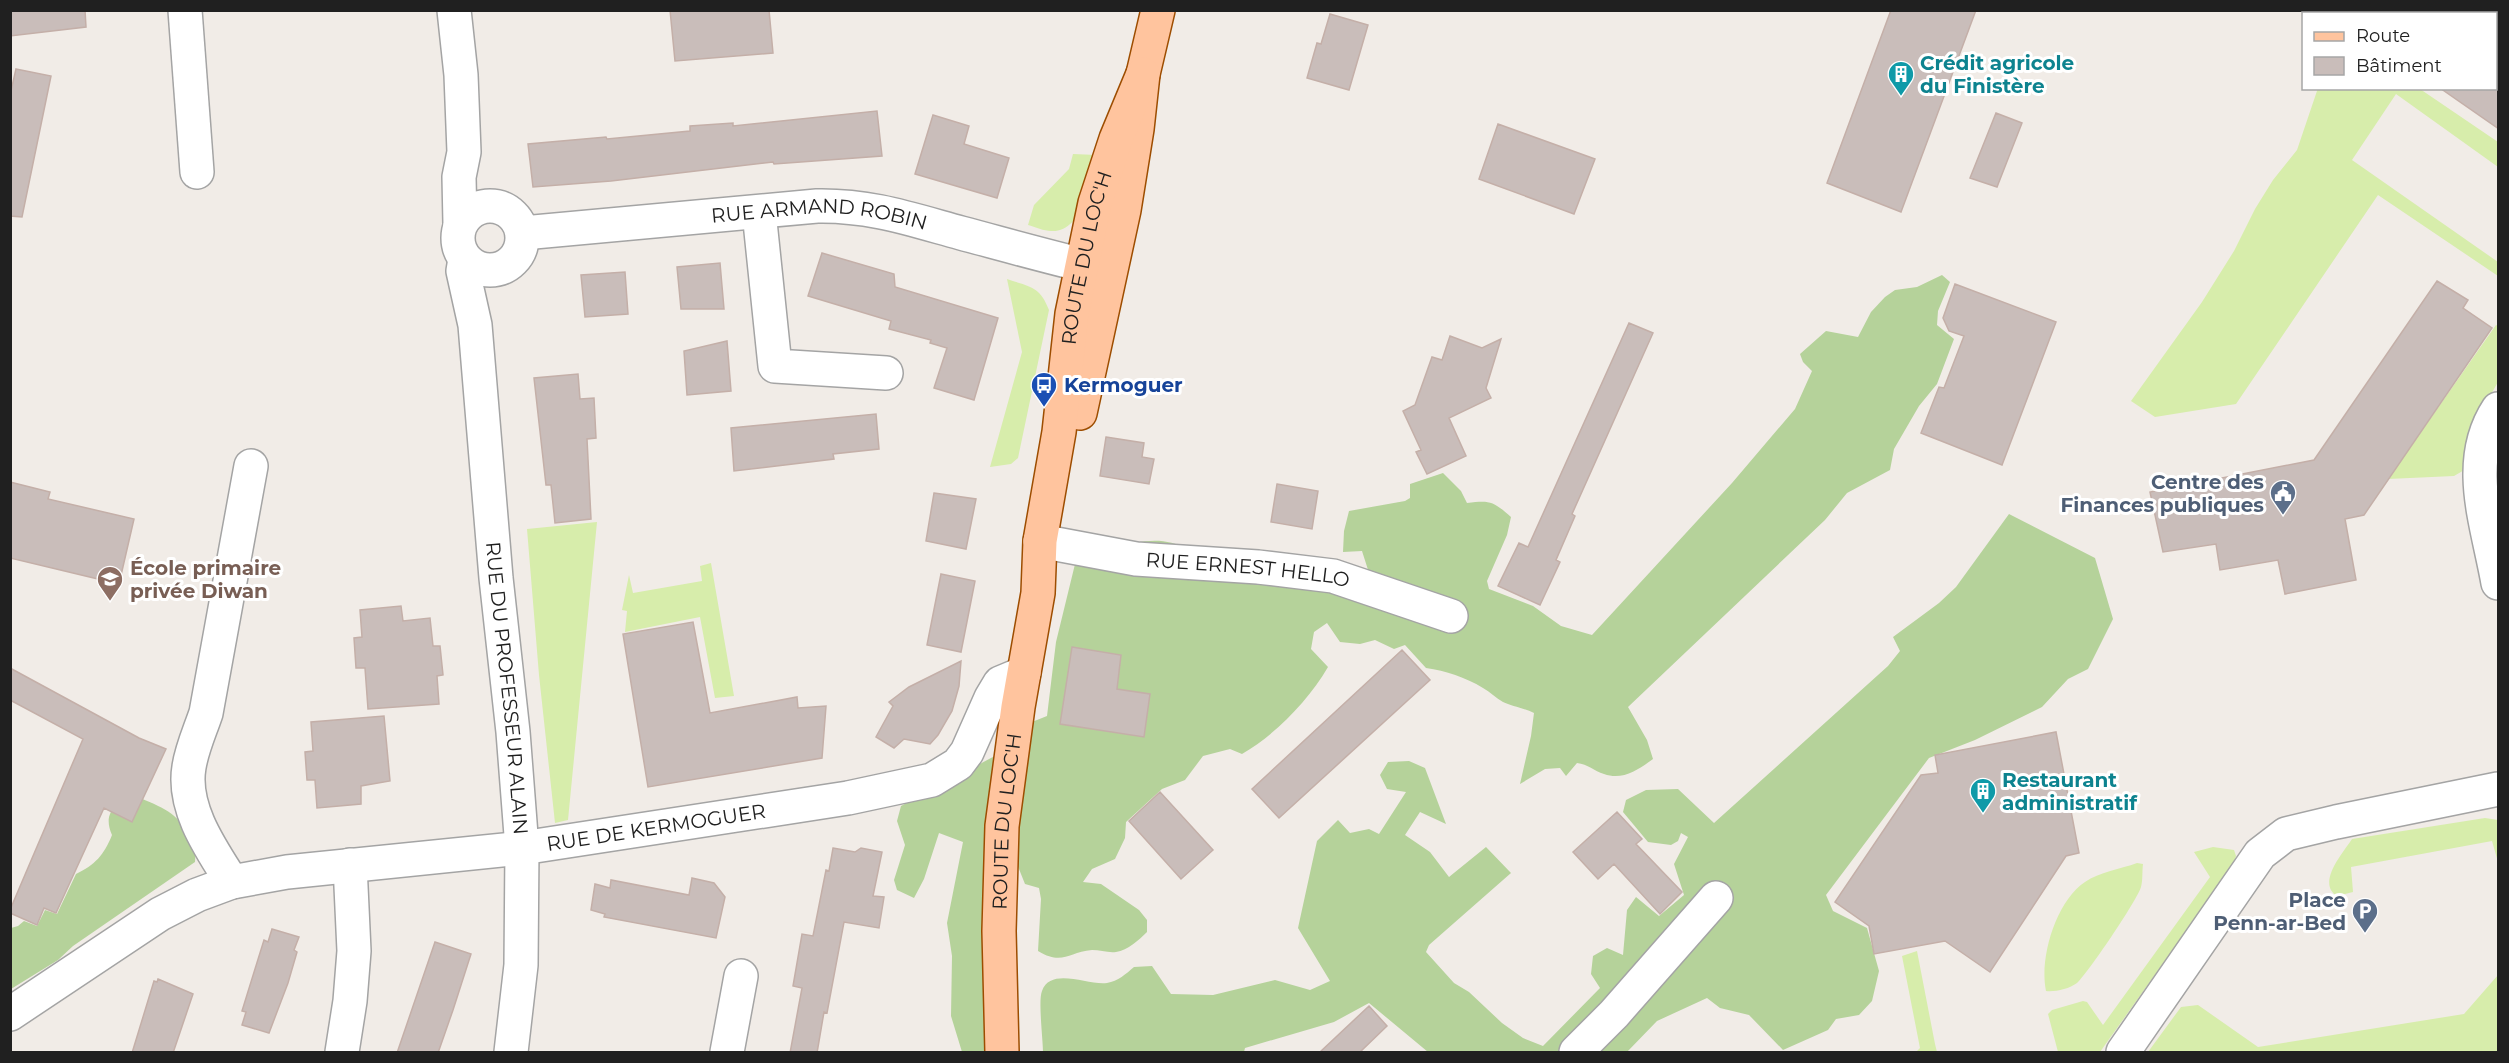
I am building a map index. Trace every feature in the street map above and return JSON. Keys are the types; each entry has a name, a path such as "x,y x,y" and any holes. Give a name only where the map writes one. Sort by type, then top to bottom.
{"main road":[{"name":"ROUTE DU LOC'H","path":"1002,1053 999,931 1002,826 1024,673 1046,543 1064,502 1082,403 1096,268 1097,196 1116,139 1143,74 1158,10"}],"street":[{"path":"185,10 197,172"},
{"path":"454,10 461,75 465,152 475,181 491,205"},
{"path":"460,224 473,210 491,205 508,211 515,217 523,233 518,253 513,260 496,270 480,269 465,260 457,242 460,224 459,177 465,152"},
{"name":"RUE ARMAND ROBIN","path":"523,233 817,206 868,208 1096,268"},
{"path":"759,212 775,366 886,373"},
{"name":"RUE DU PROFESSEUR ALAIN","path":"465,260 463,271 474,325 522,848 521,965 511,1053"},
{"name":"RUE DU PROFESSEUR ALAIN","path":"474,325 486,289 496,270"},
{"path":"2499,409 2488,427 2479,460 2481,497 2499,583"},
{"path":"232,882 194,812 188,783 192,752 206,713 251,466"},
{"name":"RUE ERNEST HELLO","path":"1046,543 1136,559 1258,567 1333,576 1452,615"},
{"name":"RUE DE KERMOGUER","path":"10,1014 152,919 197,895 232,882 287,872 522,848 848,798 932,780 958,764 967,752 1000,683 1024,673"},
{"path":"2123,1053 2260,854 2286,834 2499,789"},
{"path":"342,1053 349,1010 354,951 350,865"},
{"path":"1576,1053 1614,1014 1716,898"},
{"path":"727,1053 741,976"}],"green space":[{"path":"2450,10 2449,12 2360,11"},
{"path":"2317,90 2421,90 2498,142 2498,167 2396,94 2352,160 2498,262 2498,276 2378,195 2236,404 2155,417 2131,401 2202,302 2234,251 2255,209 2273,180 2297,150"},
{"path":"1073,154 1097,155 1084,203 1078,214 1062,229 1048,231 1028,225 1034,205 1069,169"},
{"path":"1942,275 1950,282 1938,311 1937,325 1954,339 1937,384 1919,406 1894,449 1890,470 1847,493 1825,520 1628,707 1647,740 1653,759 1624,775 1611,776 1577,763 1566,776 1560,768 1545,769 1520,784 1534,713 1503,702 1483,688 1462,678 1426,668 1405,645 1394,649 1375,640 1360,644 1340,642 1327,623 1314,632 1311,649 1328,667 1311,692 1290,716 1267,737 1242,754 1230,749 1203,756 1185,780 1162,789 1126,822 1125,838 1115,859 1092,869 1083,882 1101,884 1139,910 1147,920 1147,932 1137,941 1116,952 1092,950 1060,958 1038,951 1041,899 1039,888 1025,884 1017,864 988,1052 962,1052 951,1016 952,956 947,923 963,842 939,833 924,879 914,898 897,890 894,880 905,845 897,821 901,806 1021,742 1032,722 1047,716 1056,642 1076,560 1132,543 1161,541 1187,550 1370,576 1362,551 1343,552 1344,531 1349,511 1405,501 1410,498 1410,484 1443,473 1461,491 1467,503 1491,503 1511,517 1507,535 1487,581 1489,589 1533,606 1561,626 1592,635 1732,483 1795,409 1812,371 1803,362 1800,354 1826,331 1858,337 1871,312 1885,297 1895,290 1917,287"},
{"path":"1007,279 1033,288 1042,296 1049,310 1018,458 1011,464 990,467 1022,352"},
{"path":"2496,325 2498,326 2498,382 2490,396 2466,469 2454,476 2388,479"},
{"path":"2009,514 2095,558 2113,619 2088,669 2068,679 2042,707 1975,740 1929,758 1826,895 1833,911 1867,928 1879,971 1872,1001 1859,1015 1836,1019 1828,1030 1783,1050 1749,1015 1720,1008 1707,998 1657,1021 1627,1052 1428,1052 1369,1003 1334,1022 1245,1048 1244,1052 1043,1052 1041,996 1047,984 1053,980 1062,978 1107,983 1125,975 1134,967 1152,966 1171,994 1213,995 1275,980 1310,990 1330,981 1298,928 1317,841 1338,820 1350,833 1369,829 1379,834 1406,792 1387,789 1380,775 1388,762 1409,761 1425,768 1446,824 1420,812 1405,835 1430,852 1449,877 1486,847 1511,873 1429,945 1426,952 1454,983 1469,992 1502,1023 1523,1038 1543,1046 1600,988 1591,974 1593,956 1607,948 1623,955 1627,910 1636,897 1659,916 1684,895 1674,864 1688,837 1681,833 1678,841 1671,845 1648,842 1623,812 1626,800 1646,790 1678,789 1714,823 1888,666 1900,651 1893,637 1939,603 1956,587"},
{"path":"597,522 568,820 555,823 539,675 527,529"},
{"path":"711,563 734,696 715,698 700,617 625,632 627,611 622,610 629,575 633,593 702,581 700,566"},
{"path":"136,796 161,807 180,822 194,848 195,862 73,946 58,960 11,989 11,928 24,921 37,926 45,910 57,914 76,874 94,863 106,848 112,835 109,820 113,810 117,805"},
{"path":"2485,818 2498,820 2498,862 2492,841 2351,867 2353,892 2337,896 2331,890 2329,884 2333,868 2352,839"},
{"path":"2213,847 2234,850 2236,856 2233,865 2100,1052 2058,1052 2048,1014 2052,1010 2083,1001 2087,1002 2103,1025 2210,877 2194,852"},
{"path":"2137,863 2143,864 2141,887 2100,953 2077,983 2062,990 2046,991 2044,978 2048,947 2058,916 2066,902 2085,882 2103,873"},
{"path":"1917,951 1937,1052 1916,1052 1920,1048 1902,956"},
{"path":"2498,975 2498,1052 2148,1052 2181,1007 2198,1005 2258,1047 2464,1014"}],"building":[{"path":"10,10 85,10 86,27 10,36"},
{"path":"670,10 769,10 773,53 675,61"},
{"name":"Crédit agricole du Finistère","path":"1891,10 1976,10 1901,212 1827,183"},
{"path":"1330,14 1368,25 1349,90 1307,78 1317,43 1321,44"},
{"path":"16,69 51,76 22,217 10,216 10,95"},
{"path":"2499,88 2499,129 2443,90 2497,90"},
{"path":"877,111 882,156 774,164 773,162 611,181 533,187 528,144 690,131 690,126 733,123 733,126"},
{"path":"1996,113 2022,123 1997,187 1970,178"},
{"path":"933,115 969,126 964,144 1009,158 997,198 915,174"},
{"path":"1498,124 1595,159 1574,214 1479,179"},
{"path":"822,253 894,274 895,287 998,318 974,400 934,388 947,348 930,343 931,340 889,329 891,321 808,296"},
{"path":"720,263 724,309 681,309 677,267"},
{"path":"625,272 628,314 585,317 581,275"},
{"path":"2437,281 2468,300 2463,308 2492,328 2364,515 2345,519 2356,580 2285,594 2278,560 2220,570 2216,544 2163,552 2150,492 2314,460"},
{"path":"1955,284 2056,322 2002,465 1921,433 1939,387 1944,388 1964,336 1949,331 1943,318"},
{"path":"1629,323 1653,333 1572,514 1575,516 1556,560 1560,562 1540,605 1498,586 1519,543 1528,547"},
{"path":"1450,336 1482,348 1501,339 1486,388 1491,398 1449,418 1466,456 1427,474 1416,452 1421,450 1403,411 1415,405 1432,357 1442,360"},
{"path":"727,341 731,391 687,395 684,351"},
{"path":"578,374 580,399 594,398 596,438 587,439 591,519 555,523 551,485 546,485 534,378"},
{"path":"876,414 879,449 833,454 834,459 734,471 731,428"},
{"path":"1106,437 1144,443 1142,457 1154,459 1149,484 1100,476"},
{"path":"10,482 50,492 48,499 134,519 119,584 10,558"},
{"path":"1277,484 1318,491 1312,529 1271,522"},
{"path":"934,493 976,499 966,549 926,541"},
{"path":"941,574 975,581 961,652 927,645"},
{"path":"401,606 403,621 430,618 433,646 440,646 443,675 437,676 439,704 368,709 365,668 356,668 354,638 362,637 360,610"},
{"path":"693,622 710,713 797,697 798,708 826,706 822,758 648,787 623,634"},
{"path":"1072,647 1121,655 1117,689 1150,694 1144,737 1060,724"},
{"path":"1402,650 1430,680 1279,818 1252,789"},
{"path":"961,661 959,686 952,711 930,744 904,739 894,748 876,737 893,706 889,702 909,687"},
{"path":"10,668 139,738 166,749 132,822 104,808 56,913 44,908 37,925 10,913 10,910 83,739 10,700"},
{"path":"384,716 390,781 361,786 361,804 317,808 315,780 307,780 305,752 313,751 311,722"},
{"name":"Restaurant administratif","path":"2056,732 2079,853 2066,856 1990,972 1945,941 1874,954 1869,926 1835,902 1921,775 1938,773 1935,755"},
{"path":"1160,792 1213,850 1181,879 1129,821"},
{"path":"1617,812 1642,839 1636,844 1682,892 1660,914 1614,864 1598,879 1573,852"},
{"path":"833,848 855,852 861,848 882,852 873,896 884,897 879,928 844,922 817,1053 790,1053 802,988 793,986 802,934 813,936 826,870 829,871"},
{"path":"692,878 714,883 725,897 716,938 604,917 605,914 591,910 595,884 610,888 611,880 689,895"},
{"path":"272,929 299,937 294,950 297,952 288,983 269,1033 242,1025 246,1012 242,1011 264,940 268,942"},
{"path":"435,942 471,954 453,1010 438,1053 397,1053"},
{"path":"158,979 193,994 173,1053 132,1053 154,981 157,982"},
{"path":"1369,1006 1387,1026 1359,1053 1319,1053"}],"place":[{"name":"Crédit agricole du Finistère","path":"1901,97"},
{"name":"Kermoguer","path":"1044,408"},
{"name":"Centre des Finances publiques","path":"2283,516"},
{"name":"École primaire privée Diwan","path":"110,602"},
{"name":"Restaurant administratif","path":"1983,814"},
{"name":"Place Penn-ar-Bed","path":"2365,934"}]}
